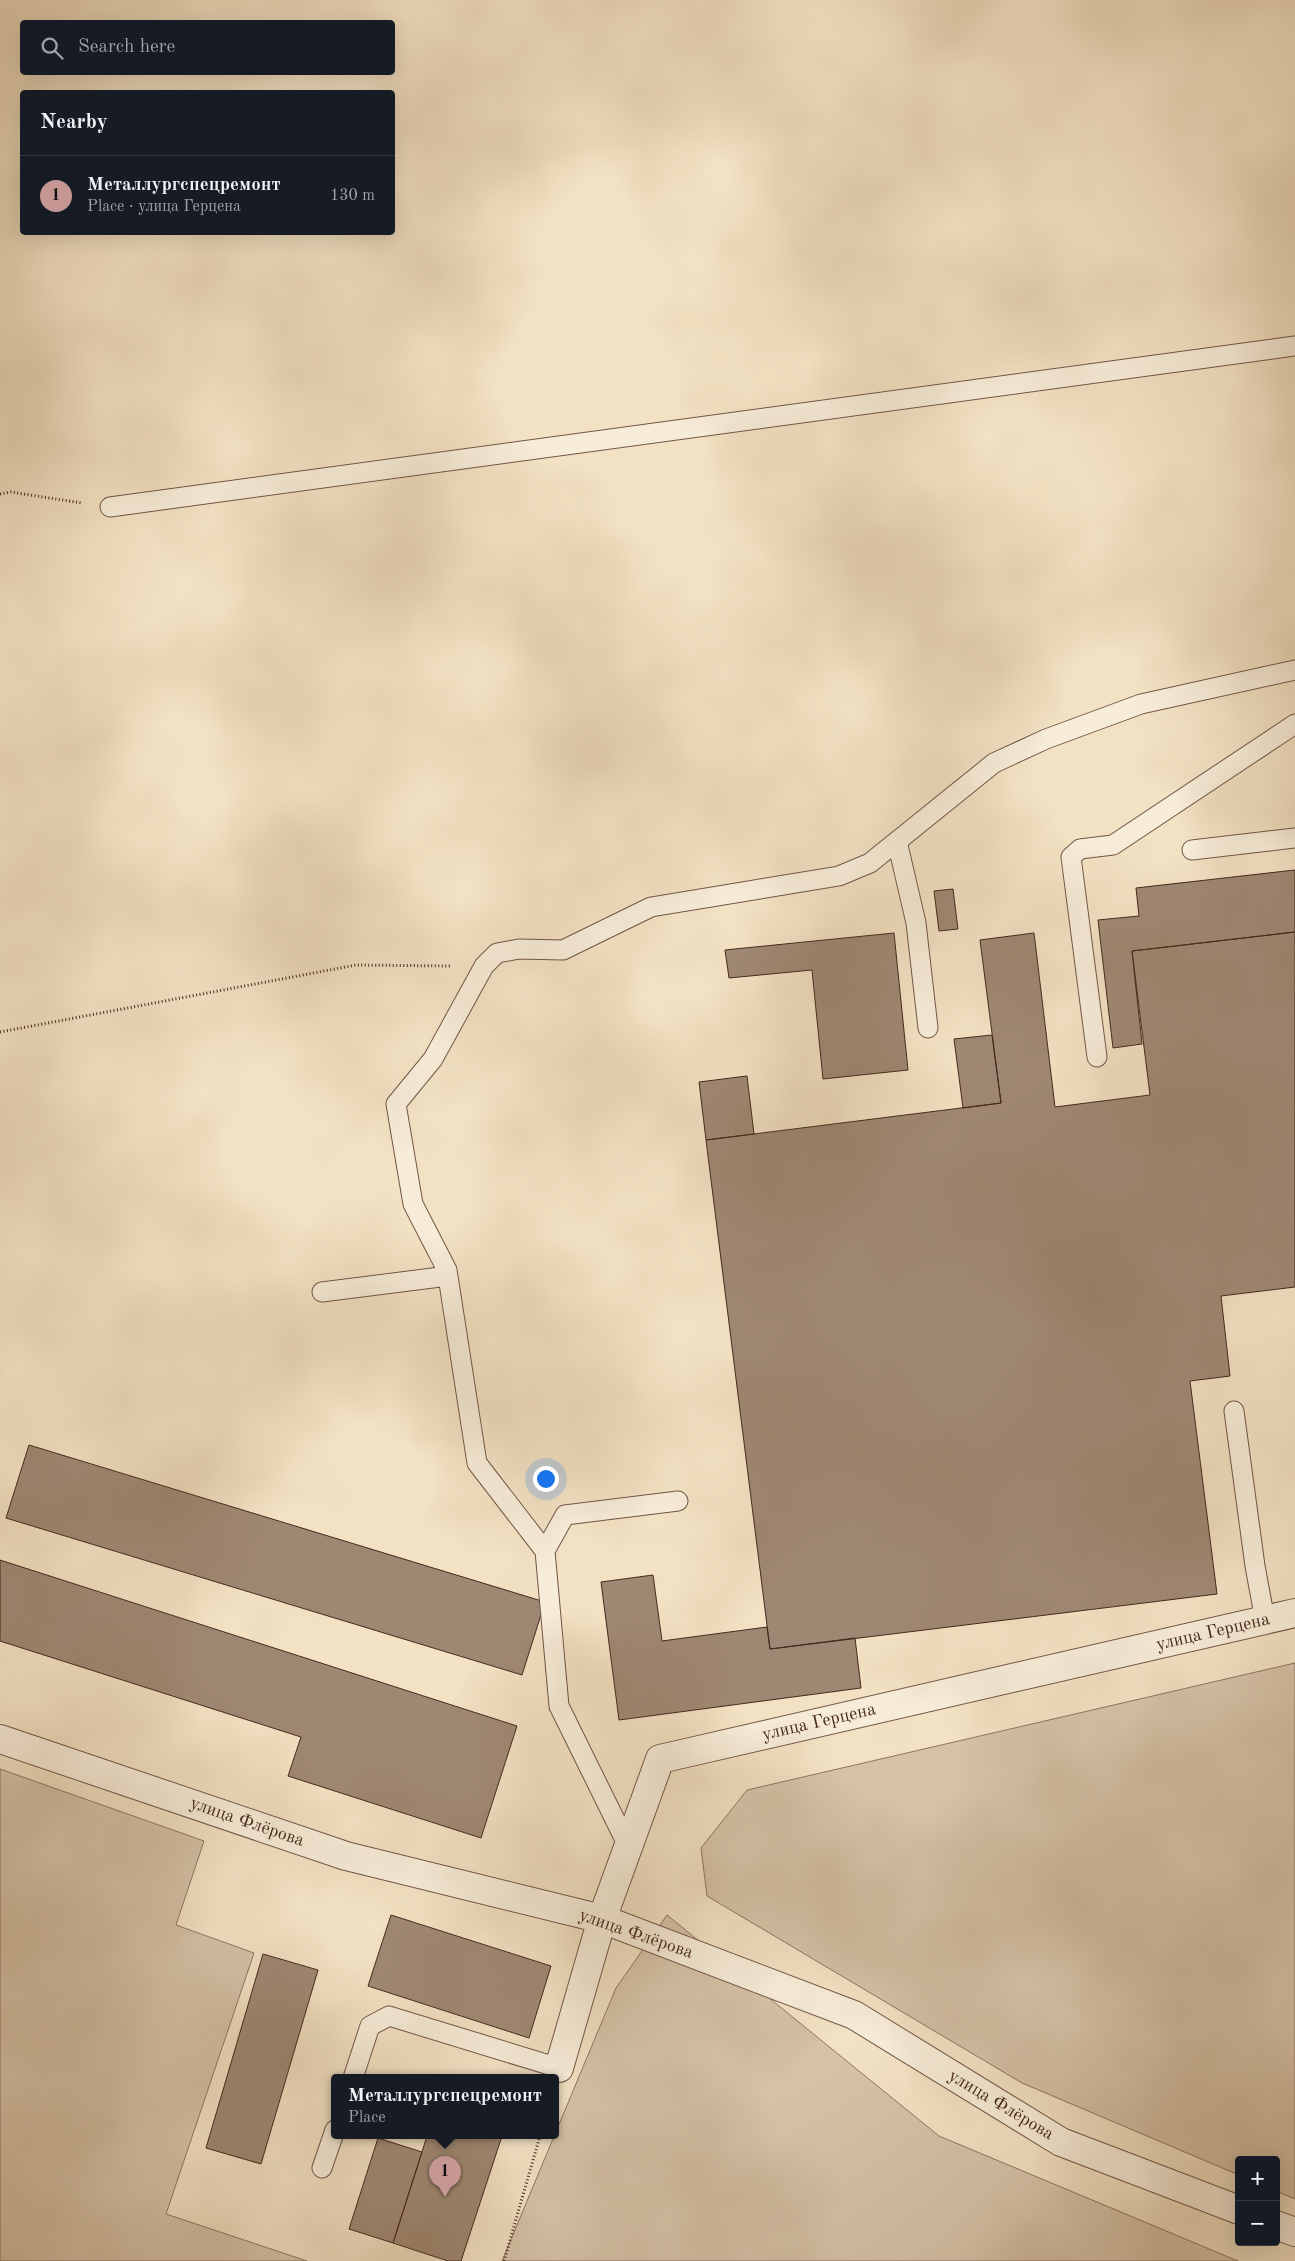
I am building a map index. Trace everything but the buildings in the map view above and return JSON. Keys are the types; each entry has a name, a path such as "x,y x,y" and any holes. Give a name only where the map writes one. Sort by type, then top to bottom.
{"street":[{"name":"улица Герцена","path":"559,2068 602,1919 660,1759 1295,1613"},
{"name":"улица Флёрова","path":"0,1739 346,1856 602,1919 854,2015 1061,2142 1235,2208"},
{"path":"1280,2226 1295,2232"}],"lane":[{"path":"110,507 1295,346"},
{"path":"628,1846 559,1706 545,1551 477,1463 447,1270 413,1204 396,1104 432,1059 484,966 497,953 519,948 563,950 651,908 839,876 870,863 994,763 1046,739 1141,704 1295,670"},
{"path":"1097,1057 1071,857 1080,849 1113,845 1295,724"},
{"path":"1192,850 1295,838"},
{"path":"897,841 916,923 928,1028"},
{"path":"322,1292 448,1276"},
{"path":"1234,1411 1255,1566 1265,1620"},
{"path":"545,1551 565,1515 678,1502"},
{"path":"354,2074 370,2026 389,2016 559,2068"},
{"path":"322,2168 332,2139"}],"path":[{"path":"0,494 11,492 110,507"},
{"path":"0,1032 356,965 484,966"},
{"path":"504,2261 539,2139"}],"shaded area":[{"path":"1295,1663 1295,2199 1280,2193 1280,2156 1235,2156 1235,2173 1022,2083 707,1896 701,1848 747,1790"},
{"path":"0,1769 204,1841 176,1925 254,1953 166,2214 307,2261 0,2261"},
{"path":"667,1915 939,2136 1238,2261 502,2261 553,2139 559,2139 559,2124 616,1988"}],"place":[{"name":"Металлургспецремонт","path":"445,2197"}]}
